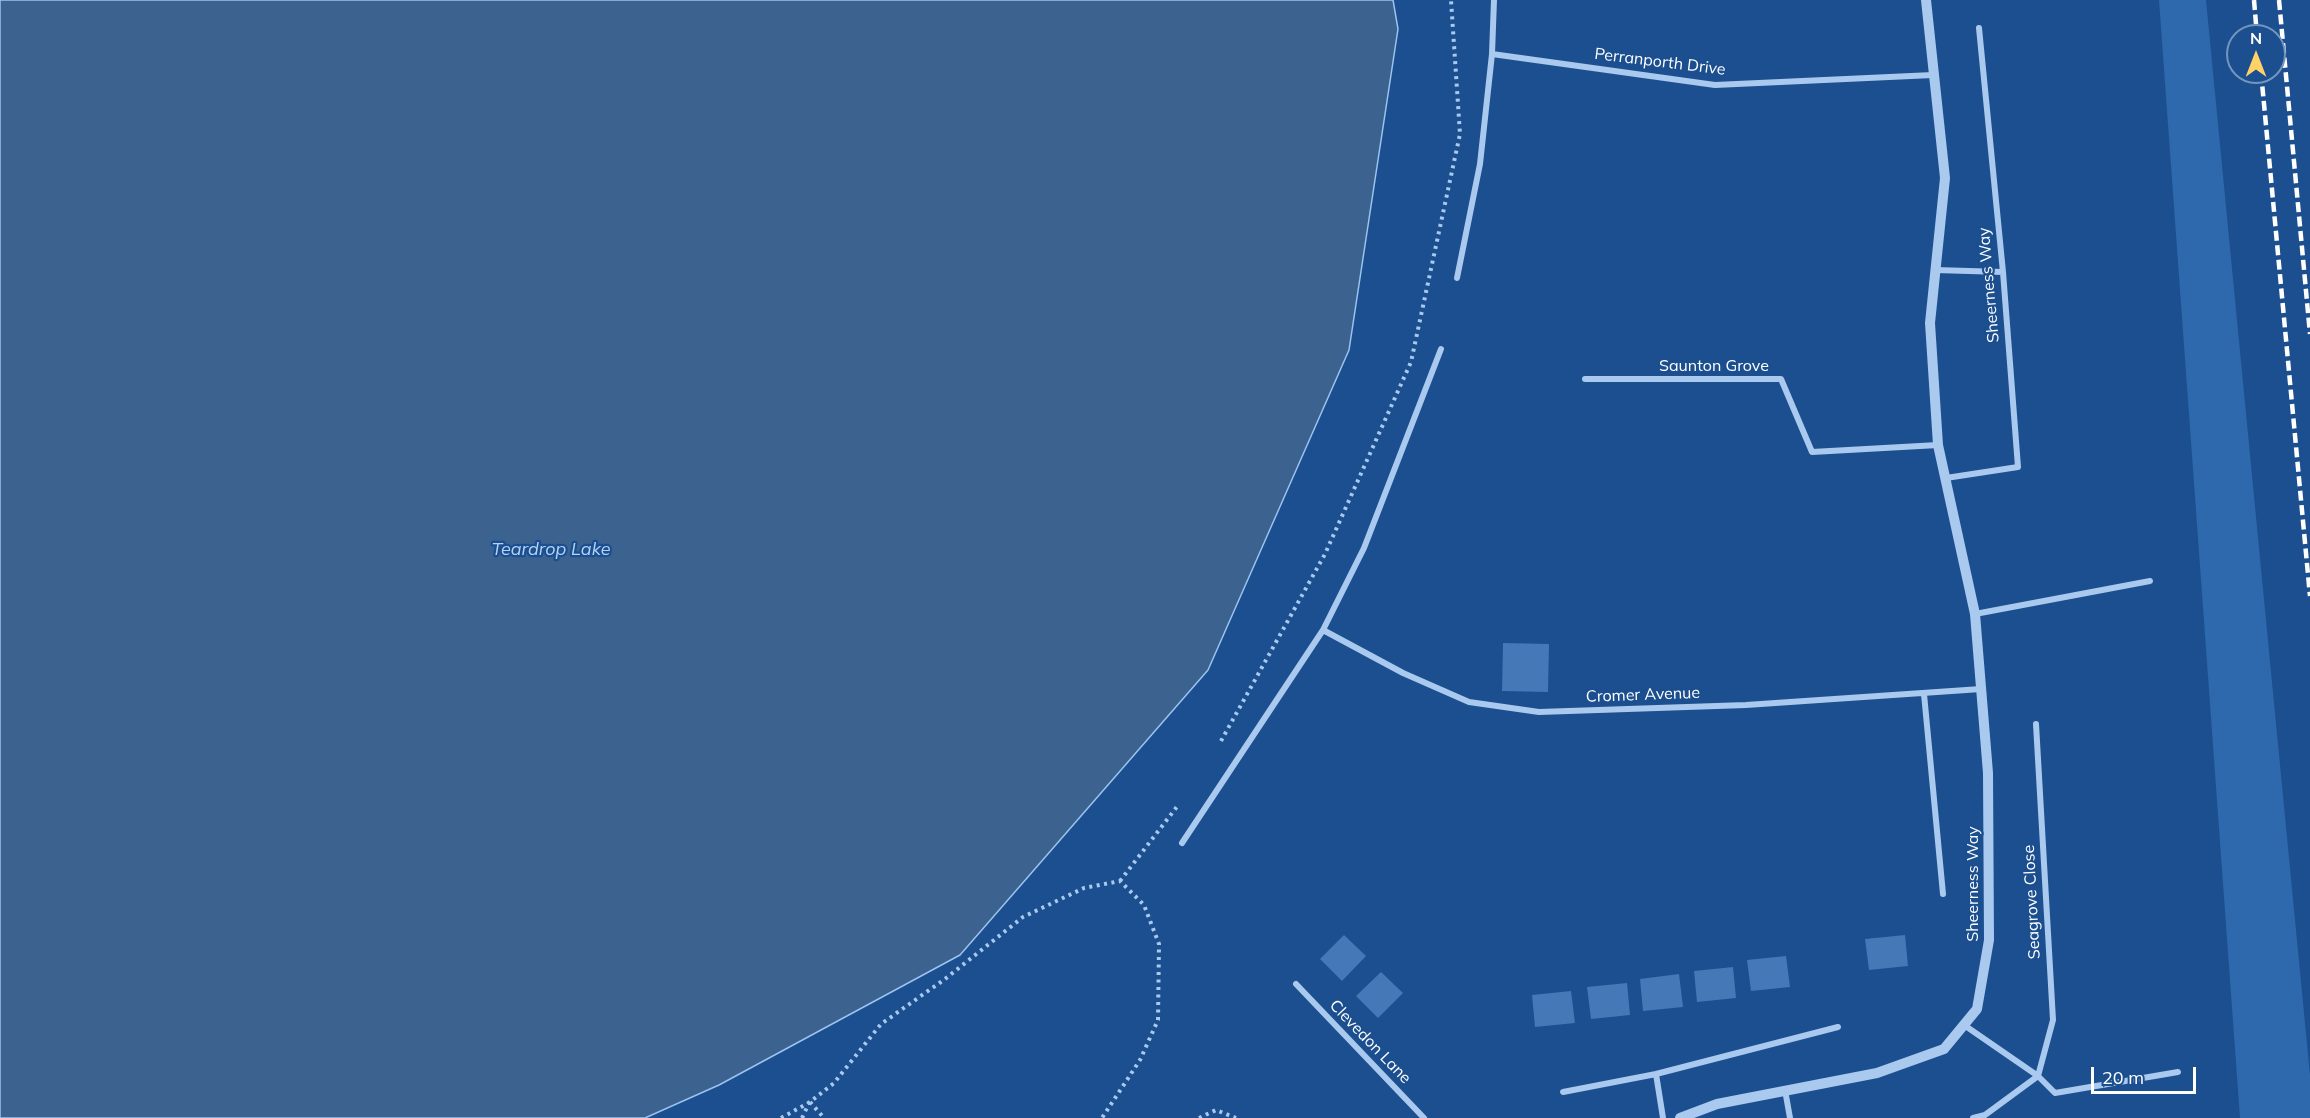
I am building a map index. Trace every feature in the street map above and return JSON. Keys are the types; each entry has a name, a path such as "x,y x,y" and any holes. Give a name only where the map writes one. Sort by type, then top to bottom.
{"street":[{"path":"1457,278 1480,164 1492,54 1494,0"},
{"name":"Sheerness Way","path":"1680,1118 1718,1104 1877,1073 1944,1049 1977,1009 1989,940 1988,773 1975,614 1938,445 1930,323 1945,178 1926,0"},
{"name":"Sheerness Way","path":"1946,478 2018,467 2003,272 1979,28"},
{"name":"Perranporth Drive","path":"1492,54 1715,85 1933,75"},
{"path":"1935,270 2003,272"},
{"path":"1182,843 1323,630 1364,548 1441,348"},
{"name":"Saunton Grove","path":"1585,379 1781,379 1812,452 1938,445"},
{"path":"1975,614 2150,581"},
{"name":"Cromer Avenue","path":"1323,630 1403,673 1469,702 1539,712 1746,705 1981,689"},
{"name":"Sheerness Way","path":"1924,694 1943,894"},
{"name":"Seagrove Close","path":"2036,724 2053,1020 2038,1076"},
{"name":"Clevedon Lane","path":"1296,984 1424,1118"},
{"path":"1964,1024 2038,1076 2055,1093 2178,1072"},
{"path":"1563,1092 1656,1074 1838,1028"},
{"path":"1656,1074 1663,1118"},
{"path":"1973,1118 1985,1115 2038,1076"},
{"path":"1785,1090 1790,1118"}],"path":[{"path":"1219,744 1325,554 1411,362 1460,134 1451,0"},
{"path":"781,1118 810,1102 834,1083 881,1024 945,979 1023,917 1084,888 1120,881 1182,801"},
{"path":"1102,1118 1140,1060 1158,1020 1159,944 1144,904 1120,881"},
{"path":"802,1118 810,1102"},
{"path":"810,1102 824,1118"},
{"path":"1199,1118 1216,1110 1236,1118"}],"shaded area":[{"path":"2159,0 2206,0 2310,1075 2310,1118 2240,1118"}],"water":[{"name":"Teardrop Lake","path":"0,0 1393,0 1398,29 1349,350 1208,670 960,955 719,1085 645,1118 0,1118"}],"building":[{"path":"1503,643 1549,644 1548,692 1502,691"},
{"path":"1344,935 1366,956 1342,981 1320,959"},
{"path":"1905,935 1908,966 1869,970 1865,939"},
{"path":"1786,956 1790,987 1751,991 1747,960"},
{"path":"1733,967 1736,998 1697,1002 1694,971"},
{"path":"1381,972 1403,993 1378,1018 1356,996"},
{"path":"1679,974 1683,1007 1643,1011 1640,979"},
{"path":"1627,983 1630,1015 1591,1019 1587,987"},
{"path":"1571,991 1575,1023 1535,1027 1532,995"}],"railway":[{"path":"2254,0 2256,24"},
{"path":"2279,0 2310,334"},
{"path":"2262,84 2310,596"}]}
